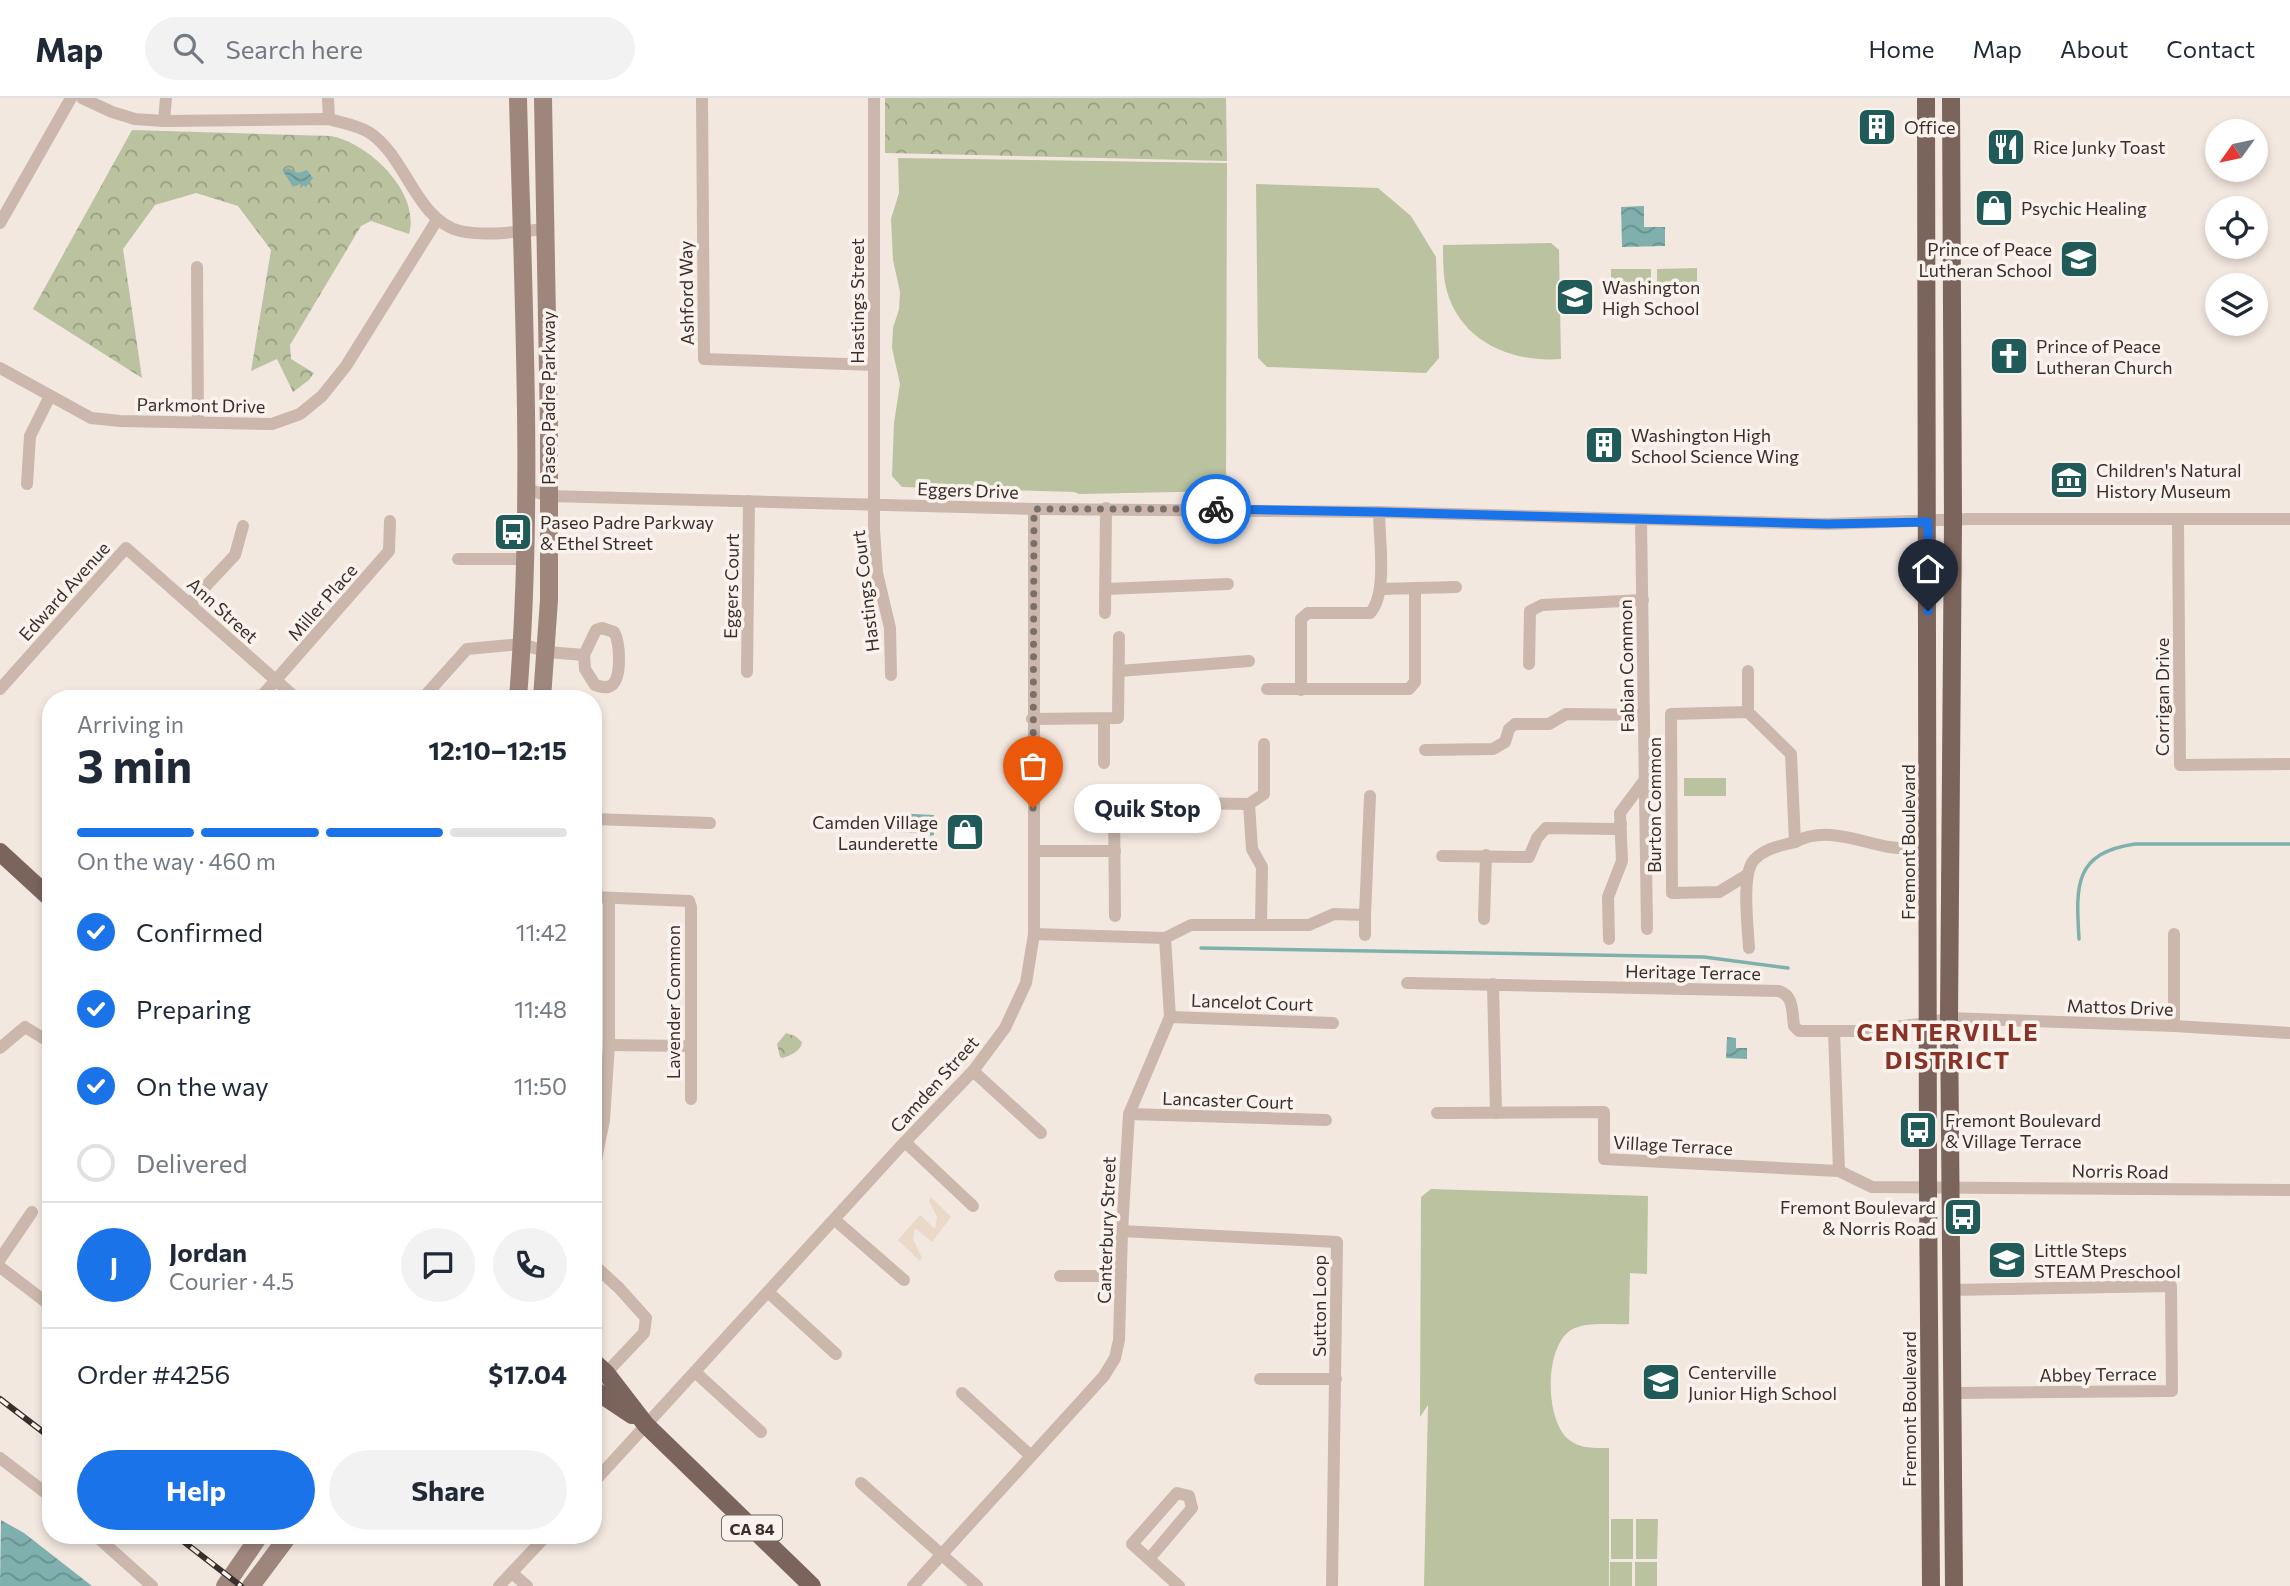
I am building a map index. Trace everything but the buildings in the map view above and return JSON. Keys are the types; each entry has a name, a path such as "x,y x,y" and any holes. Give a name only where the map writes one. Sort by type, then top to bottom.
{"main road":[{"name":"Paseo Padre Parkway","path":"518,98 527,489 519,690"},
{"name":"Paseo Padre Parkway","path":"543,98 549,600 543,690"},
{"name":"Fremont Boulevard","path":"1926,98 1931,1586"},
{"path":"1951,98 1953,520 1949,1018 1954,1586"},
{"path":"1927,241 1952,240"},
{"path":"0,852 42,891"},
{"name":"CA 84","path":"602,1370 646,1425 812,1586"},
{"name":"CA 84","path":"602,1395 646,1425"},
{"path":"225,1586 254,1544"},
{"path":"250,1586 282,1544"}],"street":[{"path":"2,214 71,98"},
{"path":"82,98 111,112 135,119 329,119 354,125 369,132 383,145 400,165 423,203 437,220 457,231 476,233 546,229"},
{"path":"164,121 166,98"},
{"path":"328,98 329,119"},
{"name":"Ashford Way","path":"702,98 704,359 874,365"},
{"name":"Hastings Street","path":"874,98 874,504"},
{"name":"Parkmont Drive","path":"0,368 91,418 272,424 300,414 322,396 345,366 437,220"},
{"path":"197,267 198,422"},
{"path":"27,484 30,436 50,396"},
{"name":"Eggers Drive","path":"527,489 548,496 1034,509 1379,512 1827,524 1953,520 2290,519"},
{"name":"Eggers Court","path":"747,673 749,501"},
{"name":"Hastings Court","path":"874,504 877,573 890,628 891,674"},
{"path":"1105,613 1106,508"},
{"name":"Camden Street","path":"602,1473 973,1071 1005,1028 1026,983 1034,934 1034,509"},
{"path":"1301,690 1301,619 1308,613 1370,613 1377,606 1380,589 1379,512"},
{"name":"Fabian Common","path":"1641,520 1647,929"},
{"name":"Corrigan Drive","path":"2178,520 2180,765 2290,764"},
{"name":"Miller Place","path":"267,690 389,551 390,521"},
{"path":"190,603 235,555 243,526"},
{"name":"Ann Street","path":"127,548 287,690"},
{"name":"Edward Avenue","path":"0,689 127,548"},
{"path":"458,559 525,559"},
{"path":"1106,589 1228,584"},
{"path":"1380,589 1456,587"},
{"path":"1267,689 1409,689 1415,682 1416,588"},
{"path":"1530,664 1531,611 1542,605 1643,600"},
{"path":"602,628 614,632 619,648 617,678 612,685 606,688 595,685 585,669 584,655 596,631 602,628"},
{"path":"1032,719 1118,719 1119,637"},
{"path":"431,690 467,649 522,644 547,652 584,655"},
{"path":"1119,671 1249,661"},
{"path":"1748,671 1748,712 1791,754 1795,842"},
{"name":"Burton Common","path":"1748,712 1671,714 1672,893 1719,892 1747,875 1753,861 1772,847 1805,837 1840,835 1890,847 1928,848"},
{"path":"1425,750 1493,749 1506,743 1510,729 1515,724 1549,724 1566,714 1644,715"},
{"path":"1104,719 1104,763"},
{"path":"1175,803 1249,804 1264,794 1264,744"},
{"path":"1609,939 1608,897 1622,861 1620,813 1646,778"},
{"path":"1365,935 1370,796"},
{"path":"1114,803 1115,916"},
{"path":"1249,804 1252,849 1262,867 1261,924"},
{"path":"602,819 710,823"},
{"path":"1441,856 1529,857 1537,838 1546,828 1616,830 1620,824"},
{"path":"1034,851 1115,851"},
{"path":"1485,919 1486,855"},
{"path":"1747,875 1749,948"},
{"path":"602,898 609,898 609,1045 602,1126"},
{"name":"Lavender Common","path":"609,898 689,901 691,1099"},
{"path":"1034,934 1165,938 1191,925 1309,925 1334,914 1365,915"},
{"path":"2174,934 2174,1026"},
{"name":"Canterbury Street","path":"913,1586 1104,1376 1115,1358 1119,1340 1129,1114 1170,1017 1165,938"},
{"name":"Heritage Terrace","path":"1407,983 1779,991 1786,993 1791,1000 1794,1026 1799,1031 1860,1031 1930,1023 1949,1018"},
{"path":"1493,984 1496,1112"},
{"name":"Lancelot Court","path":"1170,1017 1333,1023"},
{"name":"Mattos Drive","path":"1949,1018 2290,1033"},
{"path":"0,1048 25,1027 42,1038"},
{"path":"1834,1031 1839,1171"},
{"path":"609,1045 690,1046"},
{"path":"973,1071 1041,1133"},
{"name":"Village Terrace","path":"1437,1113 1604,1112 1604,1159 1839,1171 1872,1187 1950,1187"},
{"name":"Lancaster Court","path":"1129,1114 1326,1121"},
{"path":"905,1142 973,1206"},
{"name":"Norris Road","path":"1950,1187 2290,1190"},
{"path":"0,1259 32,1212"},
{"path":"835,1220 904,1280"},
{"name":"Sutton Loop","path":"1122,1231 1337,1242 1332,1586"},
{"path":"0,1266 42,1299"},
{"path":"602,1272 646,1318 646,1328 644,1333 602,1365"},
{"path":"1060,1276 1121,1276"},
{"name":"Abbey Terrace","path":"1951,1290 2171,1286 2172,1391 1952,1393"},
{"path":"768,1292 836,1354"},
{"path":"695,1372 761,1432"},
{"path":"1260,1379 1336,1379"},
{"path":"962,1393 1031,1456"},
{"path":"0,1458 42,1490"},
{"path":"861,1483 977,1586"},
{"path":"1149,1559 1192,1508 1189,1496 1177,1493 1132,1544 1179,1586"},
{"path":"105,1544 152,1586"},
{"path":"499,1586 539,1544"},
{"path":"512,1573 527,1586"}],"green space":[{"path":"885,98 1226,98 1227,161 885,153"},
{"path":"132,130 331,136 346,141 376,159 400,187 411,218 409,234 371,221 361,226 290,345 291,359 314,373 293,392 277,359 251,371 271,250 238,206 196,193 155,205 123,249 142,378 33,309"},
{"path":"898,158 1227,163 1226,491 1079,494 902,487 892,476 894,423 900,384 892,348 900,292 893,260 891,219 899,193"},
{"path":"1256,184 1378,188 1411,216 1436,257 1439,358 1426,373 1267,367 1258,358"},
{"path":"1551,243 1559,250 1561,359 1522,357 1487,344 1460,319 1451,303 1444,278 1443,245"},
{"path":"1697,268 1697,295 1657,295 1657,269"},
{"path":"1611,269 1651,269 1651,295 1611,295"},
{"path":"1684,778 1726,778 1726,796 1684,796"},
{"path":"786,1033 802,1042 798,1050 783,1058 780,1057 777,1044"},
{"path":"1431,1189 1648,1196 1647,1274 1630,1273 1629,1324 1591,1324 1571,1330 1562,1339 1552,1367 1552,1400 1560,1429 1577,1445 1609,1448 1609,1586 1424,1586 1428,1405 1420,1417 1421,1197"},
{"path":"1611,1519 1633,1519 1633,1559 1611,1559"},
{"path":"1636,1519 1658,1519 1657,1559 1636,1559"},
{"path":"1610,1562 1632,1562 1632,1586 1610,1586"},
{"path":"1635,1562 1657,1562 1657,1586 1635,1586"}],"shaded area":[{"path":"931,1197 951,1217 932,1242 915,1228 913,1239 922,1258 920,1261 898,1240 920,1215 935,1229 937,1217 929,1201"}],"water":[{"path":"288,168 298,173 307,170 313,178 306,187 300,184 293,187 283,171"},
{"path":"1644,206 1644,227 1665,227 1665,246 1622,247 1621,207"},
{"path":"894,813 934,815 934,835 894,832"},
{"path":"1727,1037 1736,1038 1736,1048 1747,1048 1747,1059 1726,1058"},
{"path":"1,1520 24,1533 92,1586 0,1586"}],"waterway":[{"path":"2079,939 2079,888 2089,864 2100,855 2135,844 2290,844"},
{"path":"1201,948 1704,957 1788,968"}],"railway":[{"path":"0,1399 42,1431"},
{"path":"187,1544 241,1586"}],"way so far":[{"path":"1033,808 1034,509 1216,509"}],"place":[{"name":"Office","path":"1877,127"},
{"name":"Rice Junky Toast","path":"2006,147"},
{"name":"Psychic Healing","path":"1994,208"},
{"name":"Prince of Peace Lutheran School","path":"2079,259"},
{"name":"Washington High School","path":"1575,297"},
{"name":"Prince of Peace Lutheran Church","path":"2009,356"},
{"name":"Washington High School Science Wing","path":"1604,445"},
{"name":"Children's Natural History Museum","path":"2069,480"},
{"name":"Paseo Padre Parkway & Ethel Street","path":"513,532"},
{"name":"Quik Stop","path":"1033,808"},
{"name":"Camden Village Launderette","path":"965,832"},
{"name":"Fremont Boulevard & Village Terrace","path":"1918,1130"},
{"name":"Fremont Boulevard & Norris Road","path":"1963,1217"},
{"name":"Little Steps STEAM Preschool","path":"2007,1260"},
{"name":"Centerville Junior High School","path":"1661,1382"}],"district":[{"name":"CENTERVILLE DISTRICT","path":"1948,1045"}],"route":[{"path":"1216,509 1827,524 1928,522 1928,611"}]}
